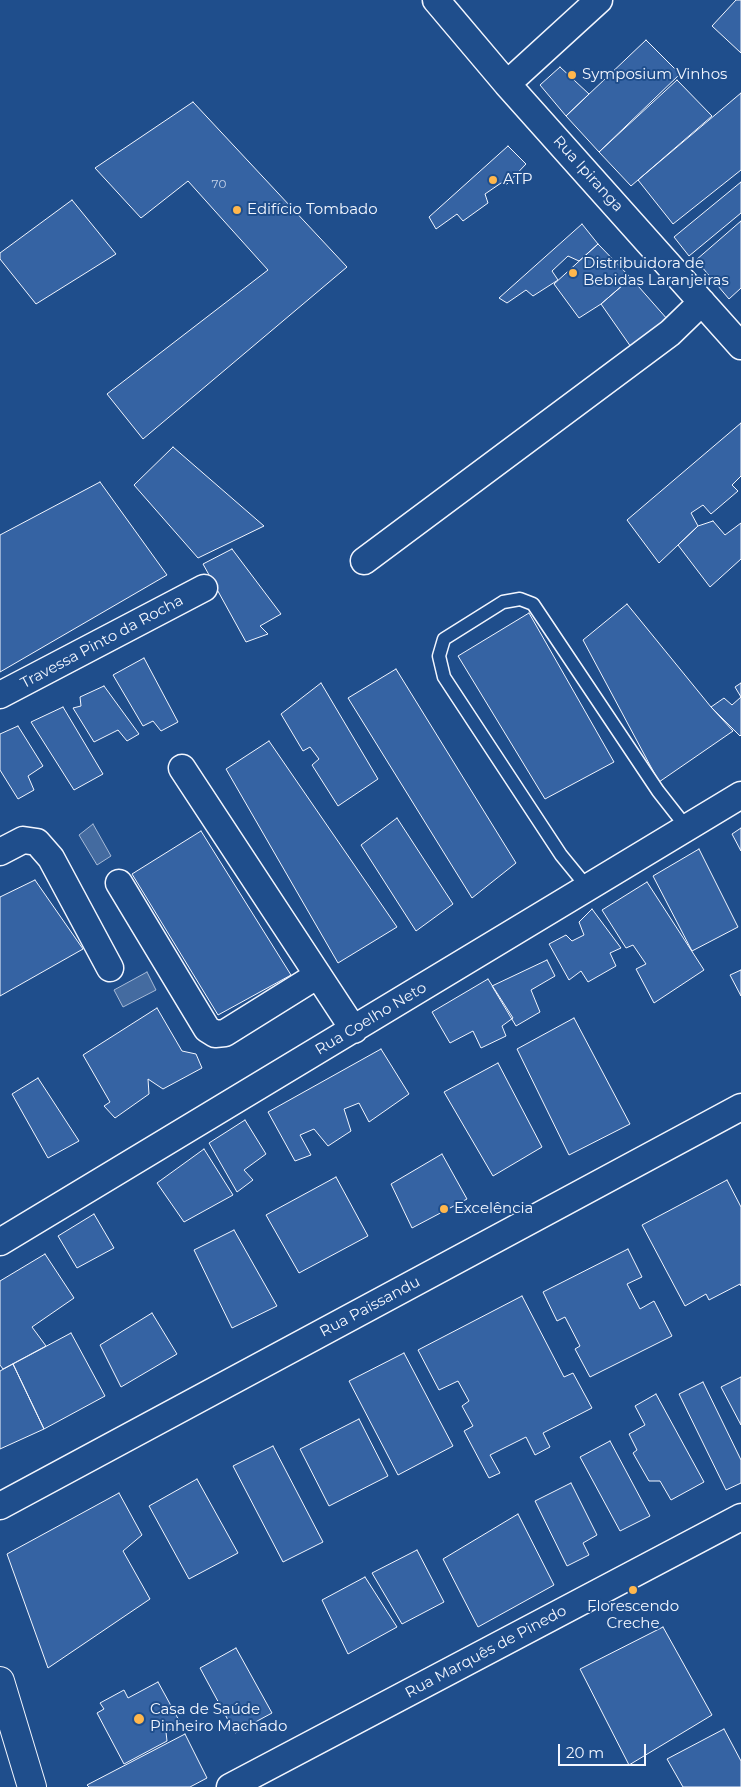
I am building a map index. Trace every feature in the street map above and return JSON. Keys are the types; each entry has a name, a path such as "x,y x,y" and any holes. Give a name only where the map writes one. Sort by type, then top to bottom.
{"main road":[{"path":"0,1681 28,1784"}],"street":[{"name":"Rua Ipiranga","path":"436,0 507,84 741,346"},
{"path":"507,84 599,0"},
{"path":"364,561 670,333 702,302"},
{"name":"Travessa Pinto da Rocha","path":"0,695 204,588"},
{"path":"182,768 354,1030"},
{"name":"Rua Coelho Neto","path":"0,1242 741,795"},
{"path":"0,852 23,840 37,842 50,858 110,968"},
{"path":"119,883 207,1029 215,1034 225,1033 318,975"},
{"name":"Rua Paissandu","path":"0,1506 741,1108"},
{"name":"Rua Marquês de Pinedo","path":"230,1787 741,1516"}],"lane":[{"path":"588,888 560,855 444,677 439,656 444,640 503,602 520,599 533,604 658,791 687,828"}],"water":[{"path":"93,824 111,856 97,865 79,835"},
{"path":"147,972 156,990 123,1007 114,990"}],"building":[{"path":"736,0 741,0 741,53 712,26"},
{"path":"646,40 680,74 599,152 566,116"},
{"path":"560,67 589,94 566,116 540,85"},
{"path":"677,80 712,116 631,186 599,152"},
{"path":"741,93 741,170 673,224 638,180"},
{"path":"193,102 347,267 143,439 107,394 268,270 188,181 141,218 95,168"},
{"path":"508,146 526,164 507,184 501,183 485,194 488,203 463,221 457,214 436,229 429,217"},
{"path":"741,182 741,213 689,256 674,237"},
{"path":"72,200 116,254 36,304 0,259 0,253"},
{"path":"741,221 741,288 729,299 696,260"},
{"path":"582,224 598,244 579,261 568,256 552,271 558,280 533,296 526,290 507,303 499,298"},
{"path":"598,244 631,278 601,304 579,318 554,284"},
{"path":"631,278 668,320 631,347 601,304"},
{"path":"741,423 741,476 732,485 738,491 711,514 703,505 691,513 698,526 659,563 627,520"},
{"path":"173,447 264,526 198,558 134,485"},
{"path":"100,482 167,575 0,672 0,535"},
{"path":"713,521 725,535 741,523 741,559 710,587 678,545 698,526"},
{"path":"232,549 281,614 260,626 268,634 246,642 203,564"},
{"path":"627,604 711,707 733,731 659,782 583,640"},
{"path":"529,613 614,762 545,799 458,656"},
{"path":"144,658 178,722 161,731 153,721 143,726 113,675"},
{"path":"396,669 516,863 472,898 348,698"},
{"path":"321,683 378,779 338,806 312,765 319,759 310,747 303,751 281,714"},
{"path":"741,683 741,697 735,687"},
{"path":"104,686 139,734 127,741 118,730 94,742 73,708 81,706 80,697"},
{"path":"741,697 740,736 711,707 724,698 732,705"},
{"path":"63,707 103,774 74,790 31,722"},
{"path":"18,726 43,766 28,776 34,790 18,799 0,770 0,734"},
{"path":"269,741 397,927 338,963 226,769"},
{"path":"397,818 453,904 416,931 361,845"},
{"path":"741,828 741,851 732,834"},
{"path":"201,831 291,975 218,1015 132,874"},
{"path":"699,849 738,927 692,951 653,876"},
{"path":"35,880 83,949 0,996 0,897"},
{"path":"647,882 704,970 654,1003 636,969 646,964 633,945 626,948 602,910"},
{"path":"592,909 621,948 610,953 616,966 588,982 581,971 569,980 549,944 566,935 572,941 584,935 579,922"},
{"path":"547,960 555,976 531,990 540,1012 516,1026 492,986"},
{"path":"741,970 741,996 730,975"},
{"path":"488,979 513,1018 502,1026 506,1036 481,1048 473,1031 450,1043 432,1012"},
{"path":"157,1008 182,1051 196,1054 202,1068 163,1089 148,1079 149,1094 115,1118 104,1106 110,1102 83,1055"},
{"path":"574,1018 630,1124 569,1155 517,1049"},
{"path":"381,1049 409,1094 369,1122 359,1103 344,1109 351,1131 328,1146 314,1129 300,1135 311,1155 295,1161 268,1112"},
{"path":"498,1063 542,1147 493,1176 444,1092"},
{"path":"38,1078 79,1141 48,1158 12,1094"},
{"path":"245,1120 266,1154 244,1170 253,1180 237,1192 209,1143"},
{"path":"204,1149 233,1195 184,1222 157,1183"},
{"path":"442,1154 467,1199 412,1228 391,1184"},
{"path":"336,1177 368,1236 299,1273 266,1215"},
{"path":"727,1180 741,1207 741,1286 740,1284 709,1300 706,1294 685,1306 642,1225"},
{"path":"94,1214 114,1248 77,1268 58,1236"},
{"path":"234,1230 277,1306 232,1328 194,1250"},
{"path":"628,1249 642,1277 627,1284 640,1309 654,1301 672,1336 590,1377 575,1349 580,1346 565,1317 557,1321 543,1292"},
{"path":"45,1254 74,1298 32,1327 46,1346 3,1369 0,1365 0,1281"},
{"path":"522,1296 564,1377 573,1373 592,1408 543,1433 550,1447 535,1455 526,1437 490,1455 500,1473 489,1478 464,1431 473,1426 462,1406 469,1401 458,1381 439,1390 418,1350"},
{"path":"152,1313 177,1354 121,1387 100,1345"},
{"path":"71,1333 105,1396 44,1429 13,1364"},
{"path":"404,1353 453,1446 398,1475 349,1381"},
{"path":"13,1364 44,1429 0,1449 0,1371"},
{"path":"741,1377 741,1425 721,1387"},
{"path":"703,1382 741,1460 741,1483 726,1490 679,1394"},
{"path":"656,1394 704,1482 671,1500 660,1481 649,1481 633,1453 637,1450 629,1434 645,1425 635,1406"},
{"path":"359,1419 388,1476 329,1506 300,1449"},
{"path":"610,1441 650,1516 620,1531 580,1457"},
{"path":"273,1446 323,1542 283,1562 233,1466"},
{"path":"197,1479 238,1553 189,1579 149,1506"},
{"path":"571,1483 597,1535 583,1543 589,1555 567,1566 535,1501"},
{"path":"119,1493 142,1535 123,1551 150,1599 48,1668 7,1554"},
{"path":"518,1514 554,1585 478,1627 443,1559"},
{"path":"417,1550 444,1602 402,1624 372,1573"},
{"path":"365,1577 397,1627 348,1654 322,1600"},
{"path":"663,1627 712,1715 629,1765 580,1669"},
{"path":"236,1648 272,1713 235,1733 200,1668"},
{"name":"Casa de Saúde Pinheiro Machado","path":"158,1682 181,1724 166,1732 167,1741 124,1764 97,1713 104,1709 100,1703 124,1690 128,1698"},
{"path":"724,1729 741,1761 741,1787 683,1787 667,1759"},
{"path":"185,1734 207,1778 190,1787 89,1787 87,1785"}],"place":[{"name":"Symposium Vinhos","path":"572,75"},
{"name":"ATP","path":"493,180"},
{"name":"Edifício Tombado","path":"237,210"},
{"name":"Distribuidora de Bebidas Laranjeiras","path":"573,273"},
{"name":"Excelência","path":"444,1209"},
{"name":"Florescendo Creche","path":"633,1590"},
{"name":"Casa de Saúde Pinheiro Machado","path":"139,1719"}]}
